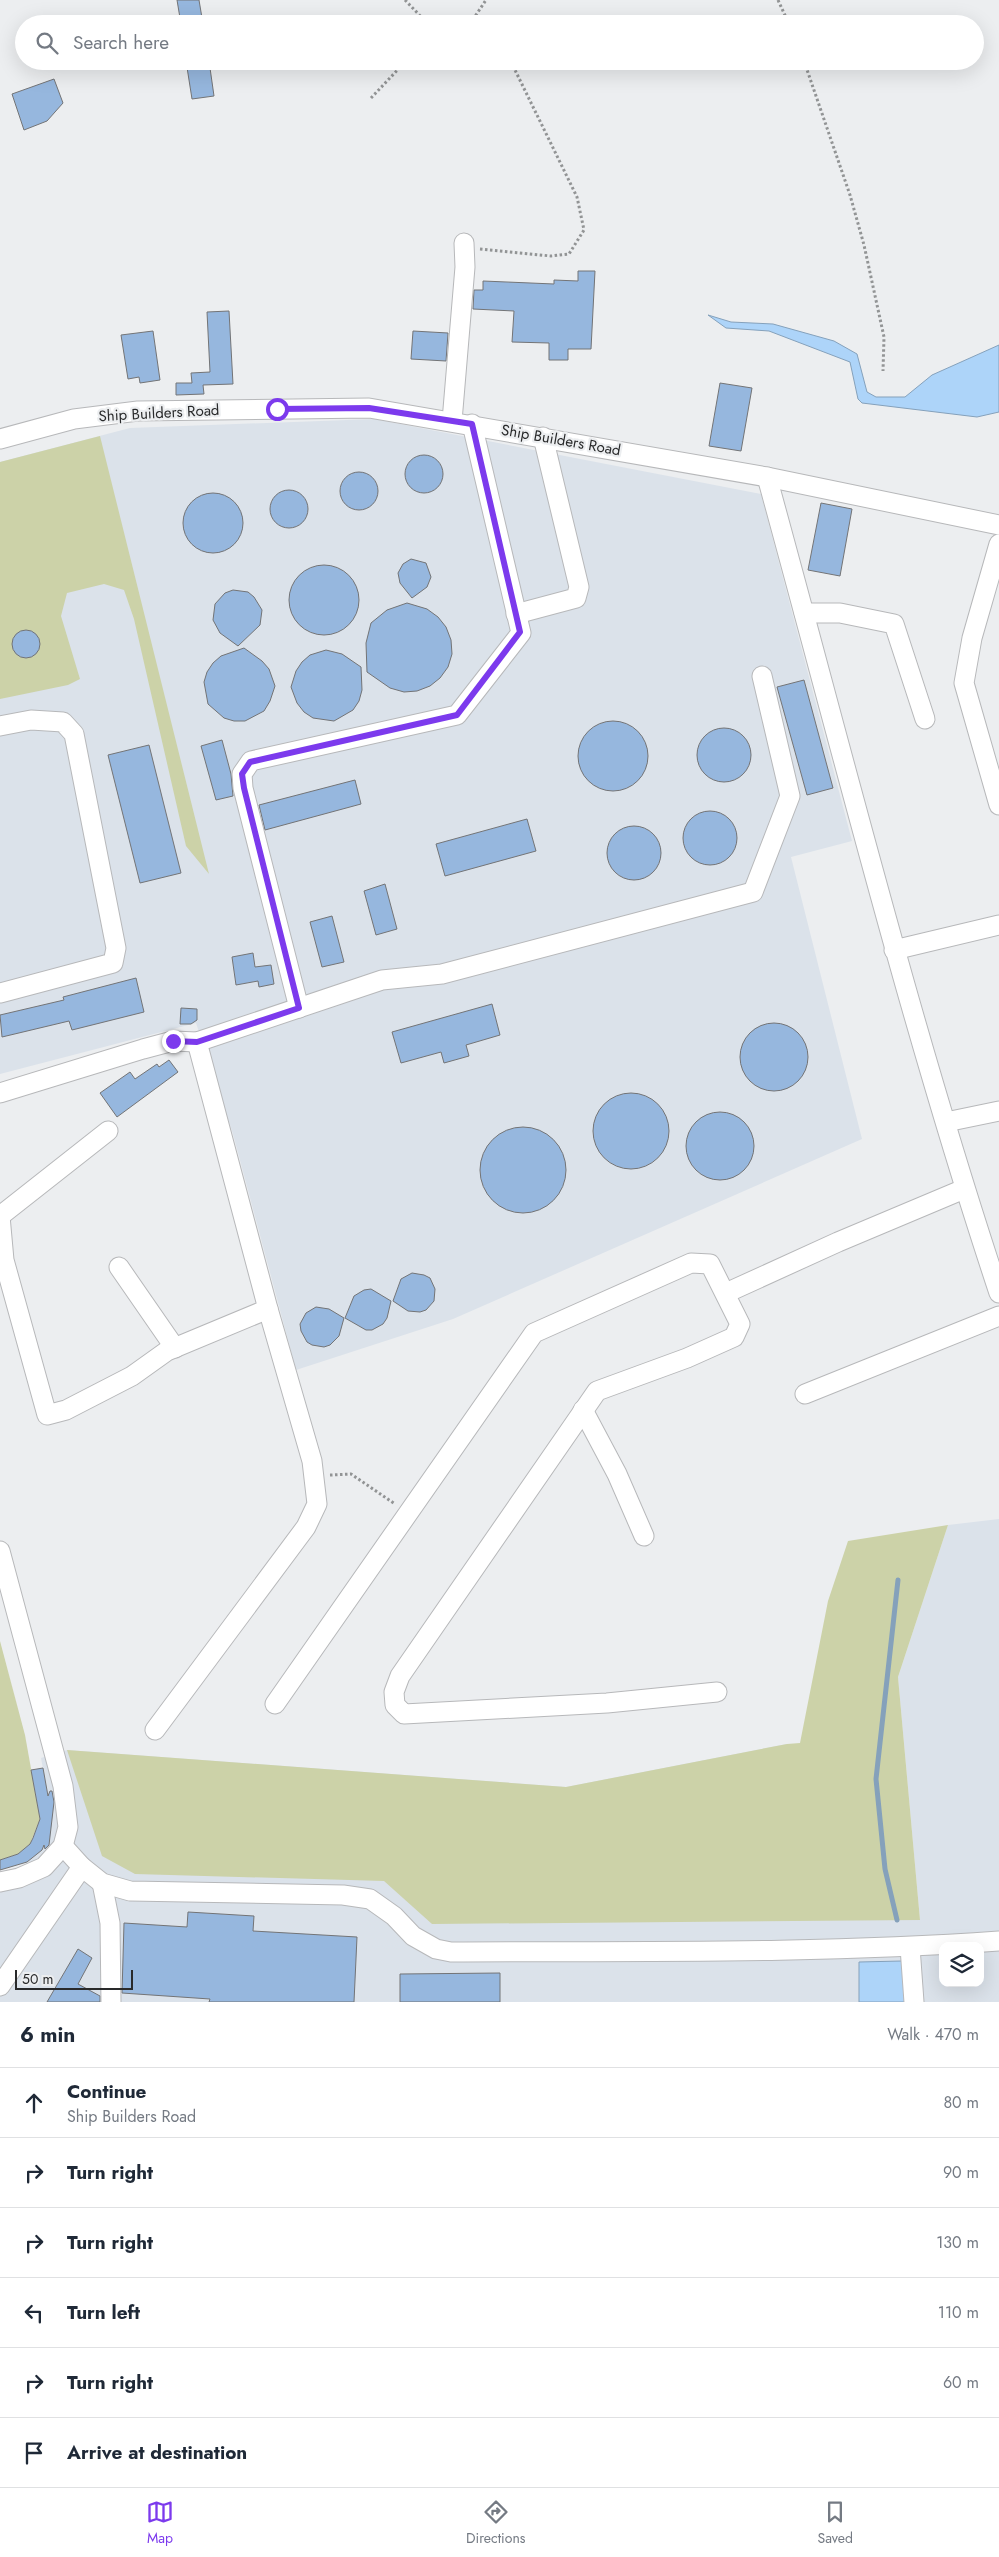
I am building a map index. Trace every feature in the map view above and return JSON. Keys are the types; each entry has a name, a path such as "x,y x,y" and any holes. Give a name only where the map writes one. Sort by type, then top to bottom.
{"street":[{"path":"452,421 465,267 464,245"},
{"name":"Ship Builders Road","path":"0,439 74,419 138,412 369,408 472,424 767,477 999,525"},
{"path":"299,1008 242,774 250,762 457,715 520,632 472,424"},
{"path":"516,614 576,598 579,587 543,437"},
{"path":"767,477 894,950 946,1122 964,1189 999,1293"},
{"path":"999,544 972,638 964,683 999,805"},
{"path":"804,613 840,613 894,624 925,719"},
{"path":"0,1093 173,1041 197,1042 382,980 442,974 753,892 790,796 762,676"},
{"path":"0,726 31,720 62,722 74,734 116,948 113,963 0,993"},
{"path":"894,950 999,925"},
{"path":"155,1730 306,1528 317,1504 315,1476 268,1309 197,1042"},
{"path":"946,1122 999,1111"},
{"path":"108,1131 0,1216 4,1260 47,1415 66,1410 132,1376 175,1348 268,1309"},
{"path":"726,1293 838,1242 964,1189"},
{"path":"275,1704 534,1333 691,1263 710,1264 740,1324 734,1337 687,1358 597,1391 400,1676 394,1692 395,1705 404,1714 607,1703 718,1692"},
{"path":"119,1267 175,1348"},
{"path":"805,1394 999,1316"},
{"path":"583,1410 617,1474 644,1536"},
{"path":"0,1551 63,1786 68,1827 63,1846 44,1867 19,1878 0,1882"},
{"path":"63,1846 82,1867 102,1883 130,1891 343,1895 370,1899 394,1916 413,1936 436,1949 450,1952 910,1947 999,1941"},
{"path":"0,1986 82,1867"},
{"path":"102,1883 110,1924 111,2002"},
{"path":"910,1947 914,2002"}],"path":[{"path":"405,0 419,15"},
{"path":"477,15 486,0"},
{"path":"778,0 785,15"},
{"path":"371,98 397,70"},
{"path":"464,245 551,256 569,254 584,230 577,197 514,70"},
{"path":"807,70 850,195 864,245 884,337 883,371"},
{"path":"315,1476 351,1474 407,1513"}],"shaded area":[{"path":"374,419 761,494 852,841 791,857 862,1139 453,1319 296,1370 233,1134 196,1023 0,1074 0,462 130,428"},
{"path":"999,1519 999,2002 905,2002 902,1961 859,1962 859,2002 0,2002 0,1873 24,1865 42,1850 50,1830 52,1817 41,1758 67,1750 566,1787 787,1744 920,1920 898,1677 948,1525"}],"green space":[{"path":"100,436 209,874 186,846 134,619 124,590 104,584 67,593 61,616 80,679 68,685 0,699 0,462"},
{"path":"948,1525 898,1677 920,1920 432,1924 384,1881 135,1874 102,1856 67,1750 566,1787 800,1743 828,1601 848,1541"},
{"path":"0,1641 25,1735 40,1819 30,1844 18,1854 0,1860"}],"water":[{"path":"708,315 731,322 773,324 834,341 857,354 867,392 876,397 905,397 932,375 999,345 999,412 977,417 862,403 858,399 850,362 769,331 726,328"},
{"path":"902,1961 905,2002 859,2002 859,1962"}],"building":[{"path":"177,0 199,0 202,15 180,15"},
{"path":"187,70 210,70 214,96 192,99"},
{"path":"54,79 63,103 47,121 24,130 12,94"},
{"path":"578,271 595,271 591,349 568,349 568,360 549,360 549,343 512,342 514,311 473,309 474,290 483,290 483,281 554,284 554,280 578,281"},
{"path":"229,311 233,384 203,385 204,394 176,395 176,383 192,383 191,373 210,372 207,312"},
{"path":"153,331 160,380 140,383 139,377 128,379 121,335"},
{"path":"413,331 448,333 446,361 411,359"},
{"path":"720,383 752,388 741,451 709,446"},
{"path":"424,455 437,461 443,474 437,487 424,493 411,487 405,474 411,461"},
{"path":"359,472 372,478 378,491 372,504 359,510 346,504 340,491 346,478"},
{"path":"289,490 302,496 308,509 302,522 289,528 276,522 270,509 276,496"},
{"path":"213,493 229,498 234,502 238,507 243,523 238,539 234,544 229,548 213,553 197,548 192,544 188,539 183,523 188,507 192,502 197,498"},
{"path":"821,503 852,509 840,576 808,570"},
{"path":"411,559 426,563 431,577 427,587 412,598 400,583 398,573 403,564"},
{"path":"324,565 337,568 349,575 356,587 359,600 356,613 349,625 337,632 324,635 311,632 299,625 292,613 289,600 292,587 299,575 311,568"},
{"path":"233,590 248,592 254,597 262,610 260,625 238,646 220,633 213,620 215,604 225,593"},
{"path":"407,603 427,609 438,617 446,627 451,640 452,654 448,667 440,678 430,686 417,691 404,692 390,688 367,672 366,643 371,623 387,610"},
{"path":"26,630 36,634 40,644 36,654 26,658 16,654 12,644 16,634"},
{"path":"244,648 262,661 269,669 275,686 264,711 245,721 234,721 224,718 208,704 204,682 207,672 221,656"},
{"path":"326,650 342,654 361,667 362,690 359,701 353,710 334,721 313,718 304,712 297,703 291,687 296,671 302,662 310,655"},
{"path":"804,680 833,788 807,795 777,687"},
{"path":"613,721 626,724 638,731 645,743 648,756 645,769 638,781 626,788 613,791 600,788 588,781 581,769 578,756 581,743 588,731 600,724"},
{"path":"719,728 729,728 739,732 747,740 751,755 747,770 739,778 729,782 719,782 709,778 701,770 697,760 697,750 701,740 709,732"},
{"path":"222,740 231,774 233,796 216,800 201,746"},
{"path":"149,745 181,873 140,883 108,755"},
{"path":"355,780 361,804 265,830 259,805"},
{"path":"705,811 715,811 725,815 733,823 737,838 733,853 725,861 715,865 705,865 695,861 687,853 683,843 683,833 687,823 695,815"},
{"path":"527,819 536,851 445,876 436,844"},
{"path":"629,826 639,826 649,830 657,838 661,853 657,868 649,876 639,880 629,880 619,876 611,868 607,858 607,848 611,838 619,830"},
{"path":"385,884 397,929 376,935 364,891"},
{"path":"332,916 344,962 322,967 310,922"},
{"path":"253,953 255,967 271,965 274,984 259,987 258,981 236,985 232,957"},
{"path":"136,978 144,1012 72,1030 69,1021 2,1037 0,1015 64,1000 63,997"},
{"path":"492,1004 500,1035 466,1045 469,1056 444,1063 441,1052 401,1063 392,1032"},
{"path":"181,1008 197,1009 197,1020 191,1024 180,1024"},
{"path":"774,1023 787,1026 798,1033 805,1044 808,1057 805,1070 798,1081 787,1088 774,1091 761,1088 750,1081 743,1070 740,1057 743,1044 750,1033 761,1026"},
{"path":"169,1060 178,1072 117,1117 100,1093 130,1072 135,1079 157,1064 159,1067"},
{"path":"631,1093 645,1096 658,1104 666,1117 669,1131 666,1145 658,1158 645,1166 631,1169 617,1166 604,1158 596,1145 593,1131 596,1117 604,1104 617,1096"},
{"path":"720,1112 733,1115 744,1122 751,1133 754,1146 751,1159 744,1170 733,1177 720,1180 707,1177 696,1170 689,1159 686,1146 689,1133 696,1122 707,1115"},
{"path":"523,1127 539,1131 553,1140 562,1154 566,1170 562,1186 553,1200 539,1209 523,1213 507,1209 493,1200 484,1186 480,1170 484,1154 493,1140 507,1131"},
{"path":"412,1273 430,1278 435,1289 434,1301 426,1310 420,1312 408,1311 393,1301 401,1279"},
{"path":"371,1289 391,1301 387,1318 383,1324 372,1330 366,1330 345,1318 354,1296 364,1290"},
{"path":"316,1307 329,1309 344,1318 339,1336 330,1345 324,1347 307,1342 301,1331 300,1324 306,1313"},
{"path":"43,1768 48,1796 50,1791 52,1791 54,1802 49,1845 45,1849 44,1845 42,1850 27,1862 0,1870 0,1860 18,1854 30,1844 33,1838 40,1819 31,1770"},
{"path":"188,1912 254,1916 253,1931 357,1937 354,2002 209,2002 210,1999 122,1993 124,1923 187,1927"},
{"path":"78,1949 92,1958 78,1984 100,1996 100,2002 47,2002"},
{"path":"500,1973 500,2002 400,2002 400,1974"}],"waterway":[{"path":"897,1920 885,1869 876,1779 898,1580"}],"route":[{"path":"173,1041 197,1042 299,1008 244,788 242,774 250,762 457,715 520,632 472,424 369,408 277,409"}]}
